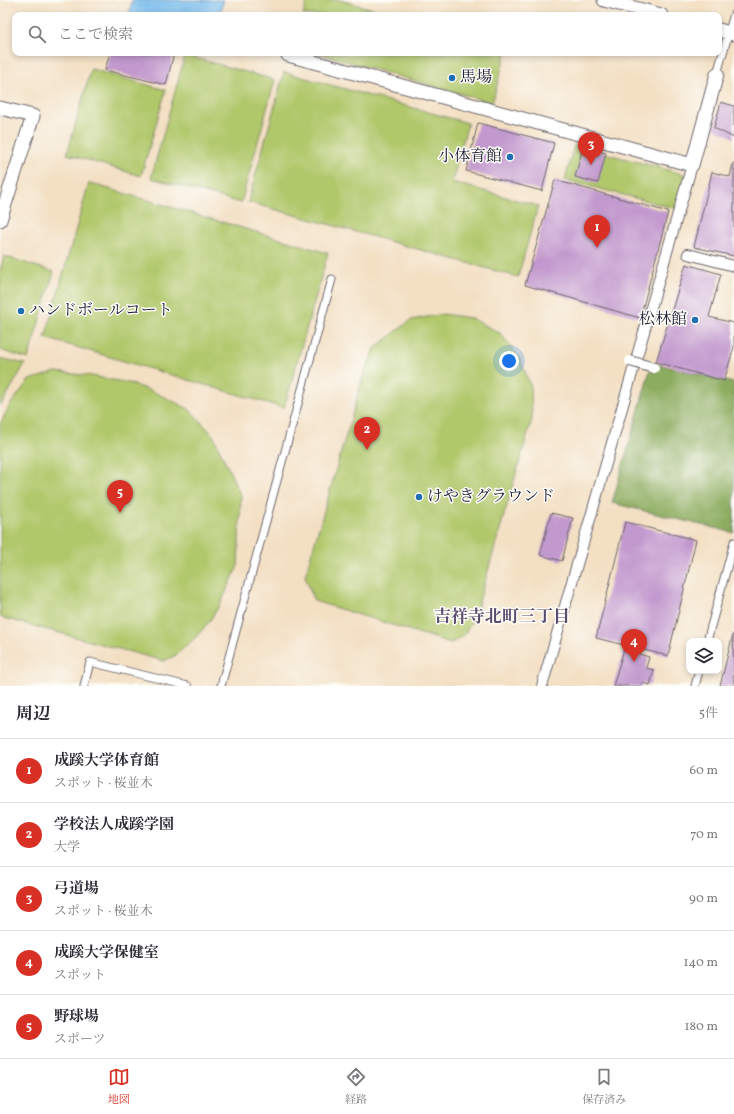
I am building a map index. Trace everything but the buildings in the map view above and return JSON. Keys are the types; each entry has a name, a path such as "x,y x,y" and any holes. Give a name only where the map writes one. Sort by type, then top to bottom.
{"street":[{"path":"604,0 650,12"},
{"path":"292,56 692,165"},
{"path":"542,686 717,74"},
{"path":"0,108 33,116 0,220"},
{"path":"688,254 734,266"},
{"path":"630,361 654,368"}],"lane":[{"path":"722,53 727,32 734,14"},
{"path":"717,74 721,56"},
{"path":"221,686 332,279"},
{"path":"708,638 734,542"},
{"path":"84,686 90,662 188,686"},
{"path":"695,686 698,674"}],"green space":[{"path":"307,0 340,0 384,12 304,12"},
{"path":"185,56 275,80 241,203 151,178"},
{"name":"馬場","path":"328,56 505,56 492,103"},
{"path":"91,69 166,90 141,176 67,154"},
{"path":"284,72 468,123 452,182 538,206 518,277 248,202"},
{"path":"574,145 687,175 678,209 565,180"},
{"path":"89,183 328,253 284,408 45,338"},
{"name":"ハンドボールコート","path":"4,256 54,272 28,359 0,350 0,270"},
{"name":"けやきグラウンド","path":"443,314 471,318 500,333 519,357 531,387 532,419 474,619 463,636 451,643 314,601 305,576 365,370 376,347 411,320"},
{"path":"0,358 25,364 0,407"},
{"path":"652,363 734,383 734,533 612,503"},
{"path":"56,372 92,376 129,383 154,392 189,409 213,435 241,496 238,566 221,603 209,622 196,637 176,655 164,661 0,617 0,424 10,405 29,380"}],"water":[{"path":"132,0 224,0 220,12 129,12"}],"place":[{"name":"馬場","path":"452,78"},
{"name":"小体育館","path":"510,157"},
{"name":"弓道場","path":"591,165"},
{"name":"成蹊大学体育館","path":"597,248"},
{"name":"ハンドボールコート","path":"21,311"},
{"name":"松林館","path":"695,320"},
{"name":"学校法人成蹊学園","path":"367,450"},
{"name":"けやきグラウンド","path":"419,497"},
{"name":"野球場","path":"120,513"},
{"name":"成蹊大学保健室","path":"634,662"}],"district":[{"name":"吉祥寺北町三丁目","path":"502,617"}]}
